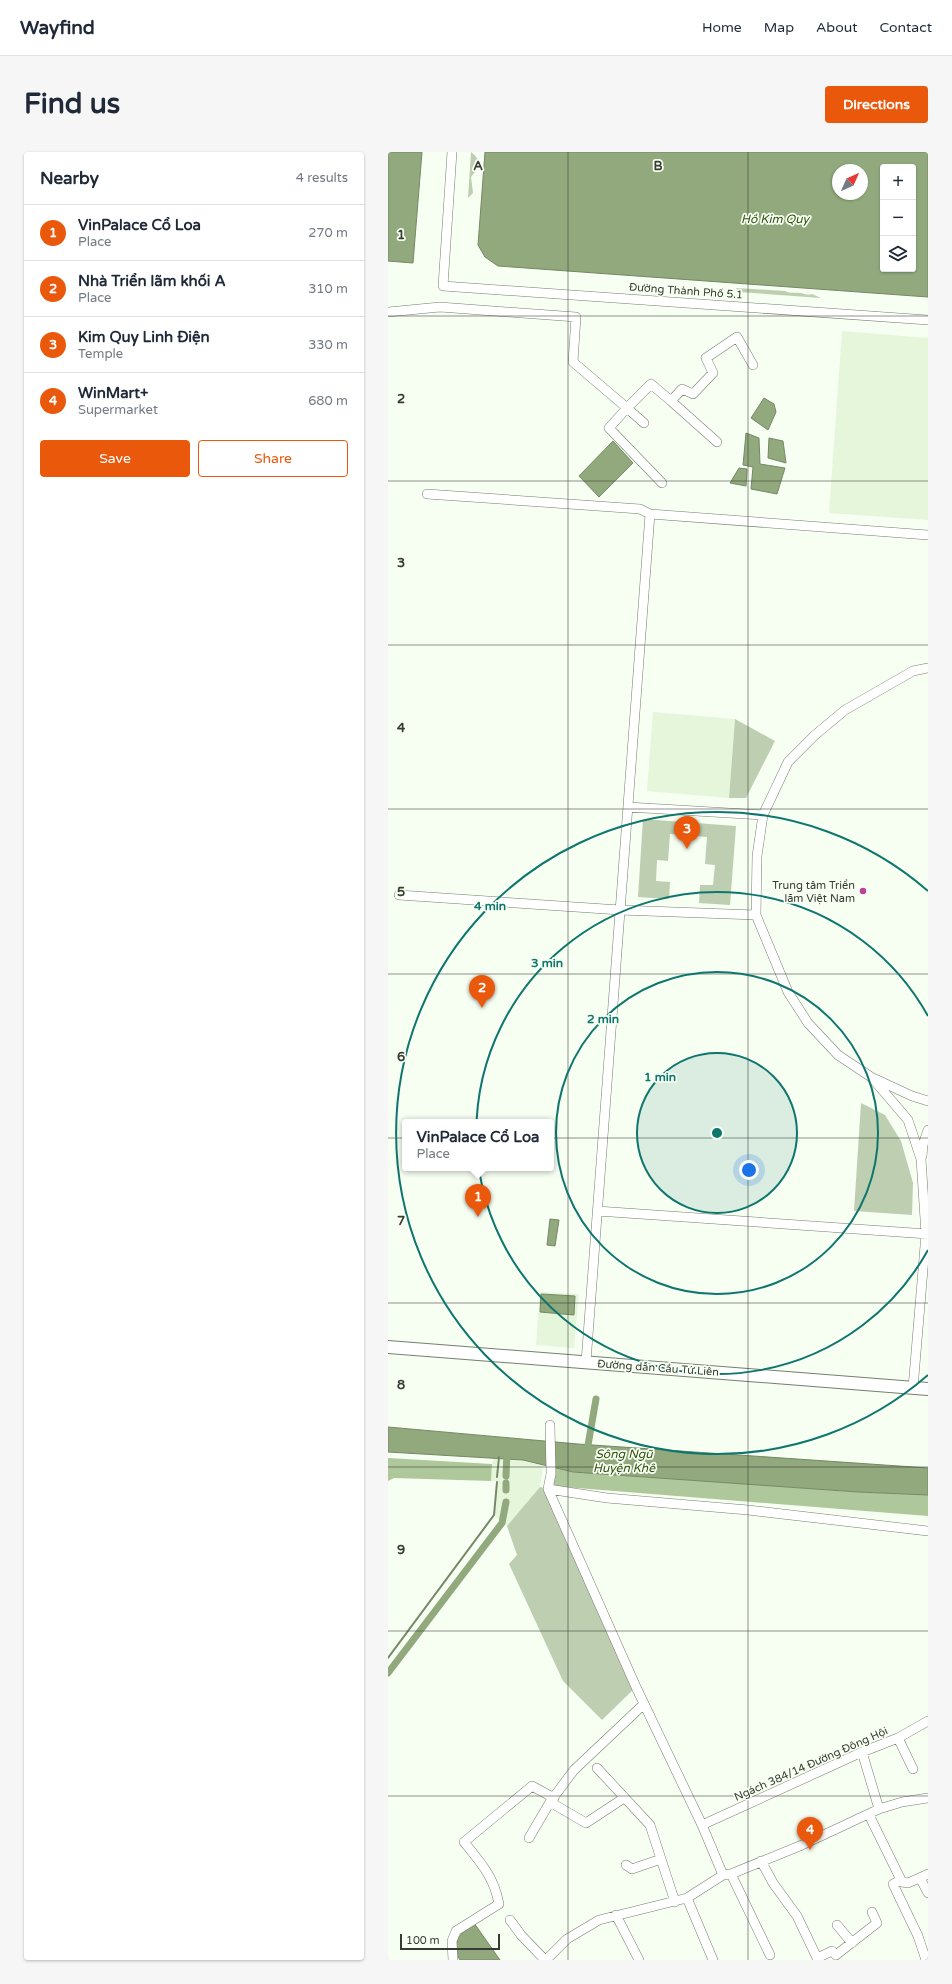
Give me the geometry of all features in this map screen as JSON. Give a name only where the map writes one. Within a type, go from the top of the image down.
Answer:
[{"type":"main road","name":"Đường dẫn Cầu Tứ Liên","points":[[388,1347],[928,1389]]},
{"type":"street","name":"Đường Thành Phố 5.1","points":[[452,152],[442,286],[928,320]]},
{"type":"street","points":[[388,312],[440,307],[576,317],[573,362],[644,423]]},
{"type":"street","points":[[671,401],[682,389],[693,394],[713,373],[706,358],[737,337],[753,365]]},
{"type":"street","points":[[662,483],[609,428],[651,384],[717,442]]},
{"type":"street","points":[[427,494],[640,510],[650,514],[928,535]]},
{"type":"street","points":[[586,1362],[650,514]]},
{"type":"street","points":[[928,668],[913,671],[845,710],[815,735],[788,762],[763,815],[757,856],[756,915],[788,992],[808,1023],[838,1055],[871,1077],[912,1096],[928,1101]]},
{"type":"street","points":[[628,807],[763,815]]},
{"type":"street","points":[[399,895],[620,910],[756,915]]},
{"type":"street","points":[[871,1077],[908,1120],[921,1159],[928,1167]]},
{"type":"street","points":[[913,1388],[927,1234],[921,1159],[923,1145],[928,1130]]},
{"type":"street","points":[[597,1211],[927,1234]]},
{"type":"street","points":[[550,1425],[551,1474],[548,1488],[644,1704],[727,1875],[770,1955]]},
{"type":"street","points":[[548,1488],[607,1498],[748,1510],[928,1531]]},
{"type":"street","points":[[529,1838],[552,1800],[574,1770],[644,1704]]},
{"type":"street","name":"Ngách 384/14 Đường Đông Hội","points":[[702,1825],[862,1752],[898,1738],[928,1721]]},
{"type":"street","points":[[898,1738],[913,1769]]},
{"type":"street","points":[[862,1752],[879,1810]]},
{"type":"street","points":[[597,1768],[650,1825],[675,1902]]},
{"type":"street","points":[[453,1960],[452,1941],[456,1931],[499,1904],[492,1880],[487,1870],[464,1842],[532,1786],[586,1823],[624,1798]]},
{"type":"street","points":[[510,1920],[521,1935],[545,1960],[567,1939],[599,1920],[687,1898],[727,1875],[879,1810],[902,1802],[928,1798]]},
{"type":"street","points":[[869,1815],[901,1880],[905,1884],[924,1876],[928,1893]]},
{"type":"street","points":[[626,1865],[632,1870],[661,1859]]},
{"type":"street","points":[[761,1861],[773,1883],[797,1916],[817,1959],[832,1951],[836,1955],[877,1923],[872,1912]]},
{"type":"street","points":[[901,1880],[893,1884],[918,1936],[927,1960]]},
{"type":"street","points":[[687,1898],[713,1960]]},
{"type":"street","points":[[616,1915],[639,1960]]},
{"type":"street","points":[[837,1925],[852,1943]]},
{"type":"shaded area","points":[[471,152],[477,158],[478,164],[471,177],[473,193],[468,198]]},
{"type":"shaded area","points":[[736,288],[785,291],[808,295],[812,294],[821,298],[740,292]]},
{"type":"shaded area","points":[[842,331],[928,338],[928,520],[829,513]]},
{"type":"shaded area","points":[[653,712],[735,719],[729,798],[647,791]]},
{"type":"shaded area","points":[[735,719],[775,741],[746,798],[729,798]]},
{"type":"shaded area","points":[[643,819],[736,826],[730,905],[699,903],[700,885],[713,885],[715,865],[705,864],[707,837],[670,834],[668,861],[657,860],[656,881],[670,882],[669,899],[638,897]]},
{"type":"shaded area","points":[[861,1103],[885,1115],[901,1141],[913,1183],[912,1215],[854,1211]]},
{"type":"shaded area","points":[[540,1292],[579,1294],[574,1348],[536,1345]]},
{"type":"shaded area","points":[[388,1458],[492,1464],[491,1481],[394,1478],[388,1481]]},
{"type":"shaded area","points":[[494,1458],[523,1460],[543,1465],[540,1487],[507,1526],[494,1515],[497,1481],[491,1481],[492,1464]]},
{"type":"shaded area","points":[[556,1468],[573,1472],[858,1492],[928,1495],[928,1516],[552,1486]]},
{"type":"shaded area","points":[[540,1487],[548,1489],[636,1687],[602,1720],[563,1681],[509,1564],[517,1555],[507,1526]]},
{"type":"water","points":[[388,152],[422,152],[413,263],[388,261]]},
{"type":"water","name":"Hồ Kim Quy","points":[[485,152],[928,152],[928,297],[498,266],[485,257],[478,245]]},
{"type":"water","points":[[764,398],[774,404],[776,412],[768,430],[751,418]]},
{"type":"water","points":[[746,433],[759,438],[760,464],[785,468],[777,494],[751,489],[753,467],[743,465]]},
{"type":"water","points":[[769,438],[783,441],[786,463],[768,458]]},
{"type":"water","points":[[613,441],[633,463],[599,497],[579,476]]},
{"type":"water","points":[[739,468],[747,469],[746,486],[730,483]]},
{"type":"water","points":[[550,1219],[559,1220],[555,1246],[547,1245]]},
{"type":"water","points":[[541,1294],[575,1296],[574,1315],[540,1312]]},
{"type":"water","name":"Sông Ngũ Huyện Khê","points":[[388,1427],[578,1444],[928,1468],[928,1495],[858,1492],[573,1472],[523,1460],[388,1452]]},
{"type":"water","points":[[474,1923],[500,1960],[460,1960],[456,1948],[458,1938]]},
{"type":"waterway","points":[[587,1451],[596,1399]]},
{"type":"waterway","points":[[506,1476],[507,1451]]},
{"type":"waterway","points":[[497,1477],[499,1457]]},
{"type":"waterway","points":[[388,1658],[494,1515],[497,1482]]},
{"type":"waterway","points":[[506,1483],[506,1490]]},
{"type":"waterway","points":[[388,1673],[502,1523],[506,1502]]},
{"type":"place","name":"Kim Quy Linh Điện","points":[[687,849]]},
{"type":"place","name":"Trung tâm Triển lãm Việt Nam","points":[[863,891]]},
{"type":"place","name":"Nhà Triển lãm khối A","points":[[482,1008]]},
{"type":"place","name":"VinPalace Cổ Loa","points":[[478,1217]]},
{"type":"place","name":"WinMart+","points":[[810,1850]]}]
